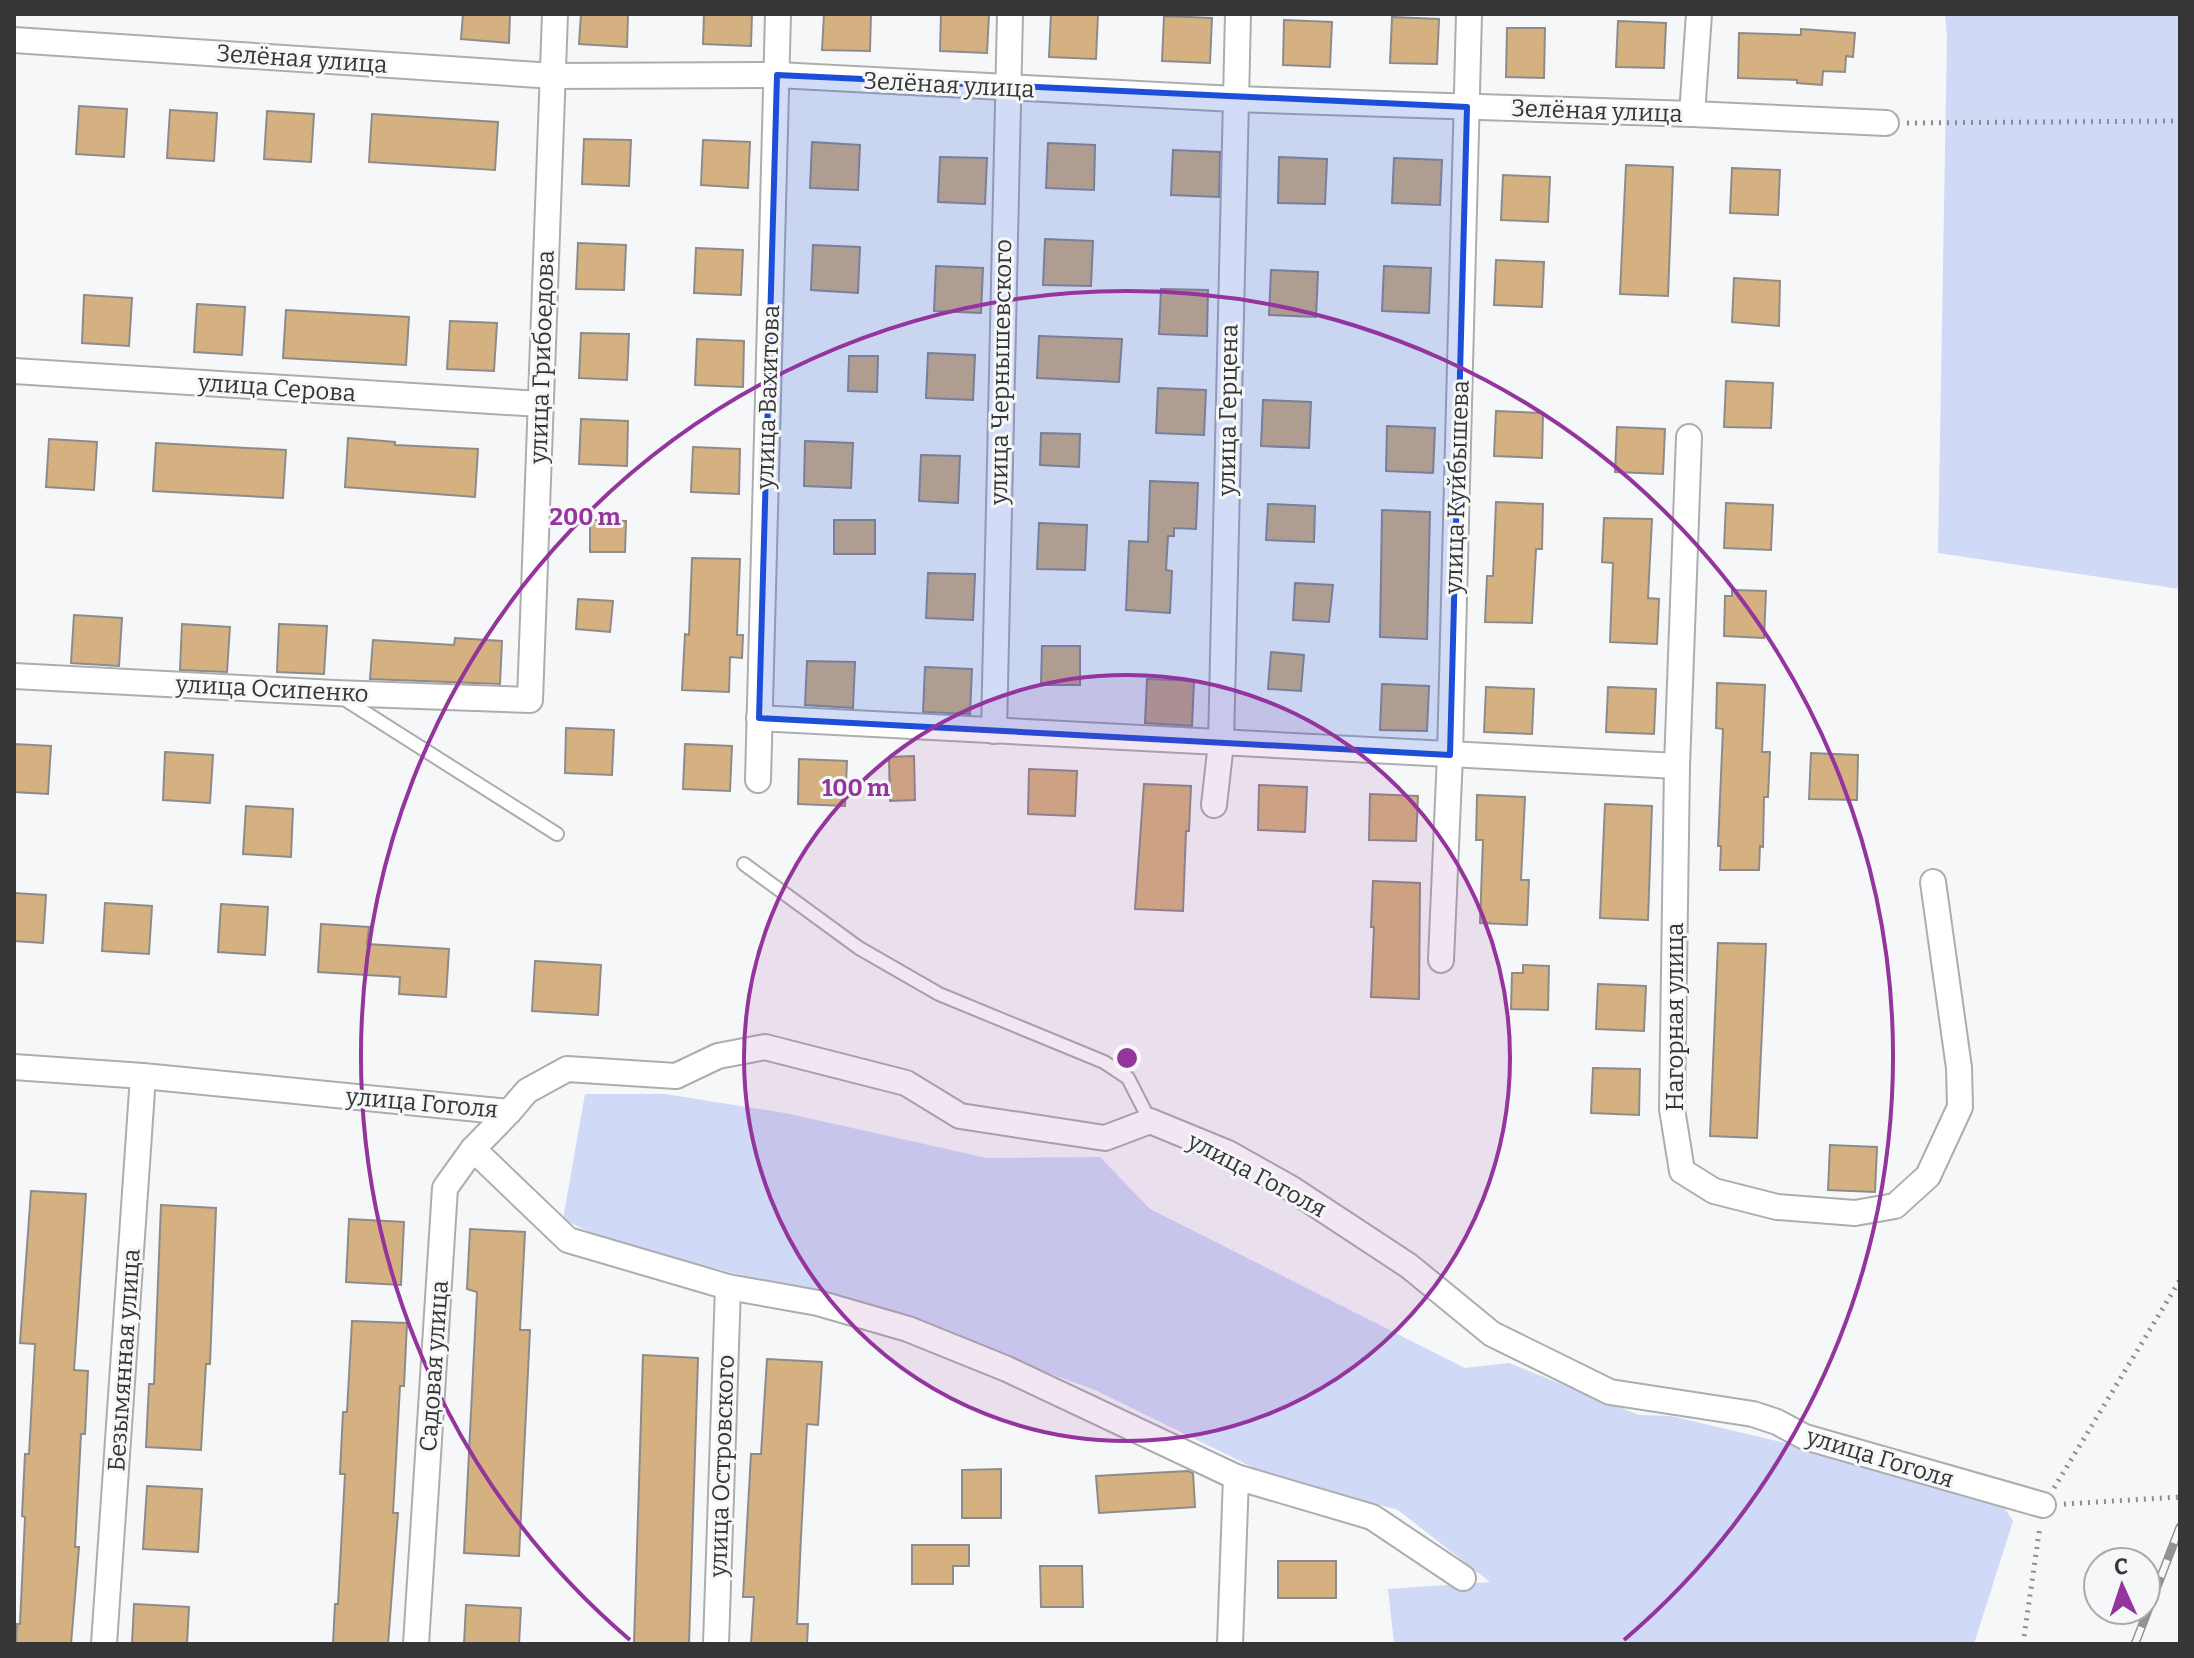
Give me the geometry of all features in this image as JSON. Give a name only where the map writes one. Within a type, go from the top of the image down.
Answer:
[{"type":"street","name":"улица Грибоедова","points":[[530,700],[555,14]]},
{"type":"street","name":"улица Вахитова","points":[[758,780],[778,14]]},
{"type":"street","name":"улица Чернышевского","points":[[994,731],[1010,14]]},
{"type":"street","name":"улица Герцена","points":[[1214,805],[1221,743],[1238,14]]},
{"type":"street","name":"улица Куйбышева","points":[[1441,960],[1450,755],[1469,14]]},
{"type":"street","points":[[1692,114],[1699,14]]},
{"type":"street","name":"Зелёная улица","points":[[14,40],[554,76],[777,75],[1235,99],[1886,123]]},
{"type":"street","name":"улица Серова","points":[[14,371],[540,404]]},
{"type":"street","name":"Нагорная улица","points":[[1689,437],[1677,766],[1672,1109],[1682,1171],[1714,1191],[1777,1207],[1855,1213],[1895,1206],[1928,1176],[1960,1107],[1959,1068],[1933,882]]},
{"type":"street","name":"улица Осипенко","points":[[14,676],[530,700]]},
{"type":"street","points":[[759,718],[1677,766]]},
{"type":"street","name":"улица Гоголя","points":[[14,1067],[143,1076],[509,1112],[527,1091],[567,1069],[676,1076],[718,1056],[765,1047],[906,1083],[960,1116],[1105,1138],[1150,1121],[1228,1153],[1292,1189],[1409,1266],[1492,1334],[1610,1392],[1753,1414],[1805,1437],[2043,1505]]},
{"type":"street","name":"Безымянная улица","points":[[104,1644],[143,1076]]},
{"type":"street","name":"Садовая улица","points":[[416,1644],[445,1188],[473,1149],[509,1112]]},
{"type":"street","points":[[473,1149],[568,1240],[728,1287],[818,1303],[908,1329],[1007,1369],[1236,1477],[1372,1517],[1463,1578]]},
{"type":"street","name":"улица Островского","points":[[716,1644],[728,1287]]},
{"type":"street","points":[[1230,1644],[1236,1477]]},
{"type":"lane","points":[[335,693],[557,834]]},
{"type":"lane","points":[[744,864],[859,948],[939,994],[1104,1062],[1128,1078],[1150,1121]]},
{"type":"path","points":[[1886,123],[2180,121]]},
{"type":"path","points":[[2023,1644],[2043,1505],[2180,1280]]},
{"type":"path","points":[[2043,1505],[2180,1497]]},
{"type":"highlighted area","points":[[777,75],[1467,107],[1450,755],[759,718]]},
{"type":"shaded area","points":[[1945,14],[2180,14],[2180,589],[1938,553]]},
{"type":"shaded area","points":[[585,1094],[665,1094],[785,1113],[987,1158],[1100,1157],[1150,1209],[1465,1368],[1509,1363],[1639,1415],[1671,1416],[1994,1492],[2013,1521],[1974,1644],[1394,1644],[1388,1589],[1490,1582],[1398,1510],[1254,1468],[1095,1390],[856,1304],[610,1242],[563,1219]]},
{"type":"building","points":[[463,14],[510,14],[509,43],[461,39]]},
{"type":"building","points":[[581,14],[628,14],[627,47],[579,44]]},
{"type":"building","points":[[704,14],[752,14],[751,46],[703,44]]},
{"type":"building","points":[[824,14],[871,14],[870,51],[822,50]]},
{"type":"building","points":[[941,14],[989,14],[987,53],[940,51]]},
{"type":"building","points":[[1051,14],[1098,14],[1096,59],[1049,57]]},
{"type":"building","points":[[1164,16],[1212,18],[1210,63],[1162,61]]},
{"type":"building","points":[[1392,17],[1439,19],[1437,64],[1390,63]]},
{"type":"building","points":[[1284,20],[1332,22],[1330,67],[1283,65]]},
{"type":"building","points":[[1618,21],[1666,23],[1664,68],[1616,67]]},
{"type":"building","points":[[1507,28],[1545,28],[1544,78],[1506,77]]},
{"type":"building","points":[[1801,29],[1855,33],[1853,57],[1846,56],[1845,72],[1823,71],[1822,85],[1797,83],[1797,80],[1738,78],[1739,33],[1801,35]]},
{"type":"building","points":[[79,106],[127,109],[124,157],[76,154]]},
{"type":"building","points":[[170,110],[217,113],[214,161],[167,158]]},
{"type":"building","points":[[267,111],[314,114],[311,162],[264,159]]},
{"type":"building","points":[[372,114],[498,122],[495,170],[369,162]]},
{"type":"building","points":[[584,139],[631,140],[629,186],[582,184]]},
{"type":"building","points":[[703,140],[750,142],[748,188],[701,185]]},
{"type":"building","points":[[812,142],[860,145],[858,190],[810,188]]},
{"type":"building","points":[[1048,143],[1095,145],[1094,190],[1046,188]]},
{"type":"building","points":[[1173,150],[1220,152],[1219,197],[1171,195]]},
{"type":"building","points":[[940,157],[987,158],[985,204],[938,202]]},
{"type":"building","points":[[1279,157],[1327,159],[1325,204],[1278,203]]},
{"type":"building","points":[[1394,158],[1442,160],[1440,205],[1392,203]]},
{"type":"building","points":[[1626,165],[1673,167],[1668,296],[1620,294]]},
{"type":"building","points":[[1732,168],[1780,170],[1778,215],[1730,213]]},
{"type":"building","points":[[1503,175],[1550,177],[1548,222],[1501,220]]},
{"type":"building","points":[[1045,239],[1093,241],[1091,286],[1043,285]]},
{"type":"building","points":[[578,243],[626,245],[624,290],[576,289]]},
{"type":"building","points":[[813,245],[860,247],[858,293],[811,290]]},
{"type":"building","points":[[696,248],[743,250],[741,295],[694,293]]},
{"type":"building","points":[[1496,260],[1544,262],[1542,307],[1494,305]]},
{"type":"building","points":[[936,266],[983,268],[981,313],[934,311]]},
{"type":"building","points":[[1384,266],[1431,268],[1429,313],[1382,311]]},
{"type":"building","points":[[1271,270],[1318,272],[1316,317],[1269,315]]},
{"type":"building","points":[[1734,278],[1780,281],[1779,326],[1732,322]]},
{"type":"building","points":[[1161,289],[1208,290],[1207,336],[1159,334]]},
{"type":"building","points":[[84,295],[132,298],[129,346],[82,343]]},
{"type":"building","points":[[197,304],[245,307],[242,355],[194,352]]},
{"type":"building","points":[[286,310],[409,317],[406,365],[283,358]]},
{"type":"building","points":[[450,321],[497,323],[494,371],[447,369]]},
{"type":"building","points":[[581,333],[629,334],[627,380],[579,378]]},
{"type":"building","points":[[1039,336],[1122,339],[1119,382],[1037,378]]},
{"type":"building","points":[[697,339],[744,341],[743,387],[695,385]]},
{"type":"building","points":[[928,353],[975,355],[973,400],[926,398]]},
{"type":"building","points":[[849,356],[878,356],[877,392],[848,391]]},
{"type":"building","points":[[1726,381],[1773,383],[1771,428],[1724,427]]},
{"type":"building","points":[[1158,388],[1206,390],[1204,435],[1156,433]]},
{"type":"building","points":[[1263,400],[1311,402],[1309,448],[1261,446]]},
{"type":"building","points":[[1496,411],[1543,413],[1542,458],[1494,456]]},
{"type":"building","points":[[581,419],[628,421],[627,466],[579,464]]},
{"type":"building","points":[[1387,426],[1435,428],[1433,473],[1386,471]]},
{"type":"building","points":[[1617,427],[1665,429],[1663,474],[1615,472]]},
{"type":"building","points":[[1041,433],[1080,434],[1079,467],[1040,465]]},
{"type":"building","points":[[348,438],[395,442],[395,445],[478,449],[475,497],[345,487]]},
{"type":"building","points":[[49,439],[97,442],[94,490],[46,487]]},
{"type":"building","points":[[805,441],[853,443],[851,488],[804,486]]},
{"type":"building","points":[[156,443],[286,450],[283,498],[153,491]]},
{"type":"building","points":[[693,447],[740,449],[739,494],[691,492]]},
{"type":"building","points":[[921,455],[960,456],[958,503],[919,501]]},
{"type":"building","points":[[1150,481],[1198,483],[1196,529],[1174,528],[1174,536],[1168,536],[1166,570],[1172,571],[1170,613],[1126,610],[1129,541],[1148,542]]},
{"type":"building","points":[[1496,502],[1543,504],[1542,549],[1536,549],[1532,623],[1485,622],[1487,576],[1493,576]]},
{"type":"building","points":[[1726,503],[1773,505],[1771,550],[1724,548]]},
{"type":"building","points":[[1268,504],[1315,506],[1314,542],[1266,540]]},
{"type":"building","points":[[1382,510],[1430,512],[1427,639],[1380,637]]},
{"type":"building","points":[[1604,518],[1652,519],[1648,598],[1659,599],[1657,644],[1610,642],[1613,563],[1602,562]]},
{"type":"building","points":[[590,520],[626,521],[625,552],[590,552]]},
{"type":"building","points":[[834,520],[875,520],[875,554],[834,554]]},
{"type":"building","points":[[1039,523],[1087,525],[1085,570],[1037,569]]},
{"type":"building","points":[[692,558],[740,559],[737,635],[743,635],[742,658],[730,657],[729,692],[682,690],[685,634],[689,635]]},
{"type":"building","points":[[928,573],[975,574],[973,620],[926,618]]},
{"type":"building","points":[[1295,583],[1333,585],[1329,622],[1293,620]]},
{"type":"building","points":[[1732,590],[1766,591],[1764,638],[1724,636],[1725,596],[1732,596]]},
{"type":"building","points":[[578,599],[613,601],[610,632],[576,629]]},
{"type":"building","points":[[74,615],[122,618],[119,666],[71,663]]},
{"type":"building","points":[[182,624],[230,627],[227,672],[180,670]]},
{"type":"building","points":[[279,624],[327,626],[324,674],[277,672]]},
{"type":"building","points":[[455,638],[502,641],[500,684],[370,679],[373,640],[454,645]]},
{"type":"building","points":[[1042,646],[1080,646],[1080,685],[1041,685]]},
{"type":"building","points":[[1271,652],[1304,655],[1301,691],[1268,689]]},
{"type":"building","points":[[807,661],[855,662],[853,708],[805,705]]},
{"type":"building","points":[[925,667],[972,669],[970,714],[923,712]]},
{"type":"building","points":[[1147,679],[1194,681],[1192,726],[1145,723]]},
{"type":"building","points":[[1717,683],[1765,685],[1762,752],[1770,752],[1759,870],[1720,870],[1721,846],[1718,846],[1723,729],[1716,728]]},
{"type":"building","points":[[1382,684],[1429,686],[1427,731],[1380,730]]},
{"type":"building","points":[[1486,687],[1534,689],[1532,734],[1484,732]]},
{"type":"building","points":[[1608,687],[1656,689],[1654,734],[1606,732]]},
{"type":"building","points":[[566,728],[614,730],[612,775],[565,773]]},
{"type":"building","points":[[14,744],[51,746],[48,794],[14,792]]},
{"type":"building","points":[[685,744],[732,746],[730,791],[683,789]]},
{"type":"building","points":[[165,752],[213,755],[210,803],[163,800]]},
{"type":"building","points":[[1811,753],[1858,755],[1857,800],[1809,799]]},
{"type":"building","points":[[914,756],[915,800],[890,801],[889,757]]},
{"type":"building","points":[[799,759],[847,761],[845,806],[798,804]]},
{"type":"building","points":[[1029,769],[1077,771],[1075,816],[1028,814]]},
{"type":"building","points":[[1144,784],[1191,786],[1183,911],[1135,909]]},
{"type":"building","points":[[1259,785],[1307,787],[1305,832],[1258,830]]},
{"type":"building","points":[[1370,794],[1418,796],[1416,841],[1369,840]]},
{"type":"building","points":[[1477,795],[1525,797],[1521,880],[1529,880],[1527,925],[1480,923],[1483,840],[1476,840]]},
{"type":"building","points":[[1605,804],[1652,806],[1648,920],[1600,918]]},
{"type":"building","points":[[246,806],[293,809],[291,857],[243,854]]},
{"type":"building","points":[[1373,881],[1420,883],[1419,999],[1371,997]]},
{"type":"building","points":[[14,893],[46,895],[43,943],[14,941]]},
{"type":"building","points":[[105,903],[152,906],[149,954],[102,951]]},
{"type":"building","points":[[221,904],[268,907],[265,955],[218,952]]},
{"type":"building","points":[[321,924],[369,927],[367,944],[449,949],[446,997],[399,994],[400,977],[318,972]]},
{"type":"building","points":[[1718,943],[1766,944],[1757,1138],[1710,1136]]},
{"type":"building","points":[[535,961],[601,965],[598,1015],[532,1011]]},
{"type":"building","points":[[1523,965],[1549,966],[1548,1010],[1511,1009],[1512,973],[1523,973]]},
{"type":"building","points":[[1598,984],[1646,986],[1644,1031],[1596,1029]]},
{"type":"building","points":[[1593,1068],[1640,1069],[1639,1115],[1591,1113]]},
{"type":"building","points":[[1830,1145],[1877,1147],[1875,1192],[1828,1190]]},
{"type":"building","points":[[31,1191],[86,1194],[74,1370],[88,1371],[85,1434],[81,1434],[75,1547],[79,1547],[71,1644],[16,1644],[17,1624],[20,1624],[25,1454],[29,1454],[35,1344],[20,1343]]},
{"type":"building","points":[[161,1205],[216,1208],[210,1364],[206,1364],[201,1450],[146,1447],[149,1384],[154,1384]]},
{"type":"building","points":[[349,1219],[404,1222],[401,1285],[346,1282]]},
{"type":"building","points":[[470,1229],[525,1232],[520,1330],[530,1330],[519,1556],[464,1553],[477,1292],[467,1289]]},
{"type":"building","points":[[352,1321],[407,1323],[404,1386],[400,1386],[393,1513],[398,1513],[388,1644],[333,1644],[345,1474],[340,1474],[343,1412],[347,1412]]},
{"type":"building","points":[[643,1355],[698,1358],[689,1644],[634,1644]]},
{"type":"building","points":[[767,1359],[822,1362],[818,1425],[807,1424],[797,1624],[808,1624],[807,1644],[751,1644],[754,1597],[743,1597],[751,1454],[761,1454]]},
{"type":"building","points":[[1001,1469],[1001,1518],[962,1518],[962,1470]]},
{"type":"building","points":[[1193,1473],[1195,1507],[1099,1513],[1096,1476]]},
{"type":"building","points":[[147,1486],[202,1489],[198,1552],[143,1549]]},
{"type":"building","points":[[912,1545],[969,1545],[969,1566],[953,1566],[953,1584],[912,1584]]},
{"type":"building","points":[[1278,1561],[1336,1561],[1336,1598],[1278,1598]]},
{"type":"building","points":[[1040,1566],[1082,1566],[1083,1607],[1041,1607]]},
{"type":"building","points":[[134,1604],[189,1607],[187,1644],[132,1644]]},
{"type":"building","points":[[466,1605],[521,1608],[519,1644],[464,1644]]},
{"type":"railway","points":[[2135,1644],[2180,1527]]}]
